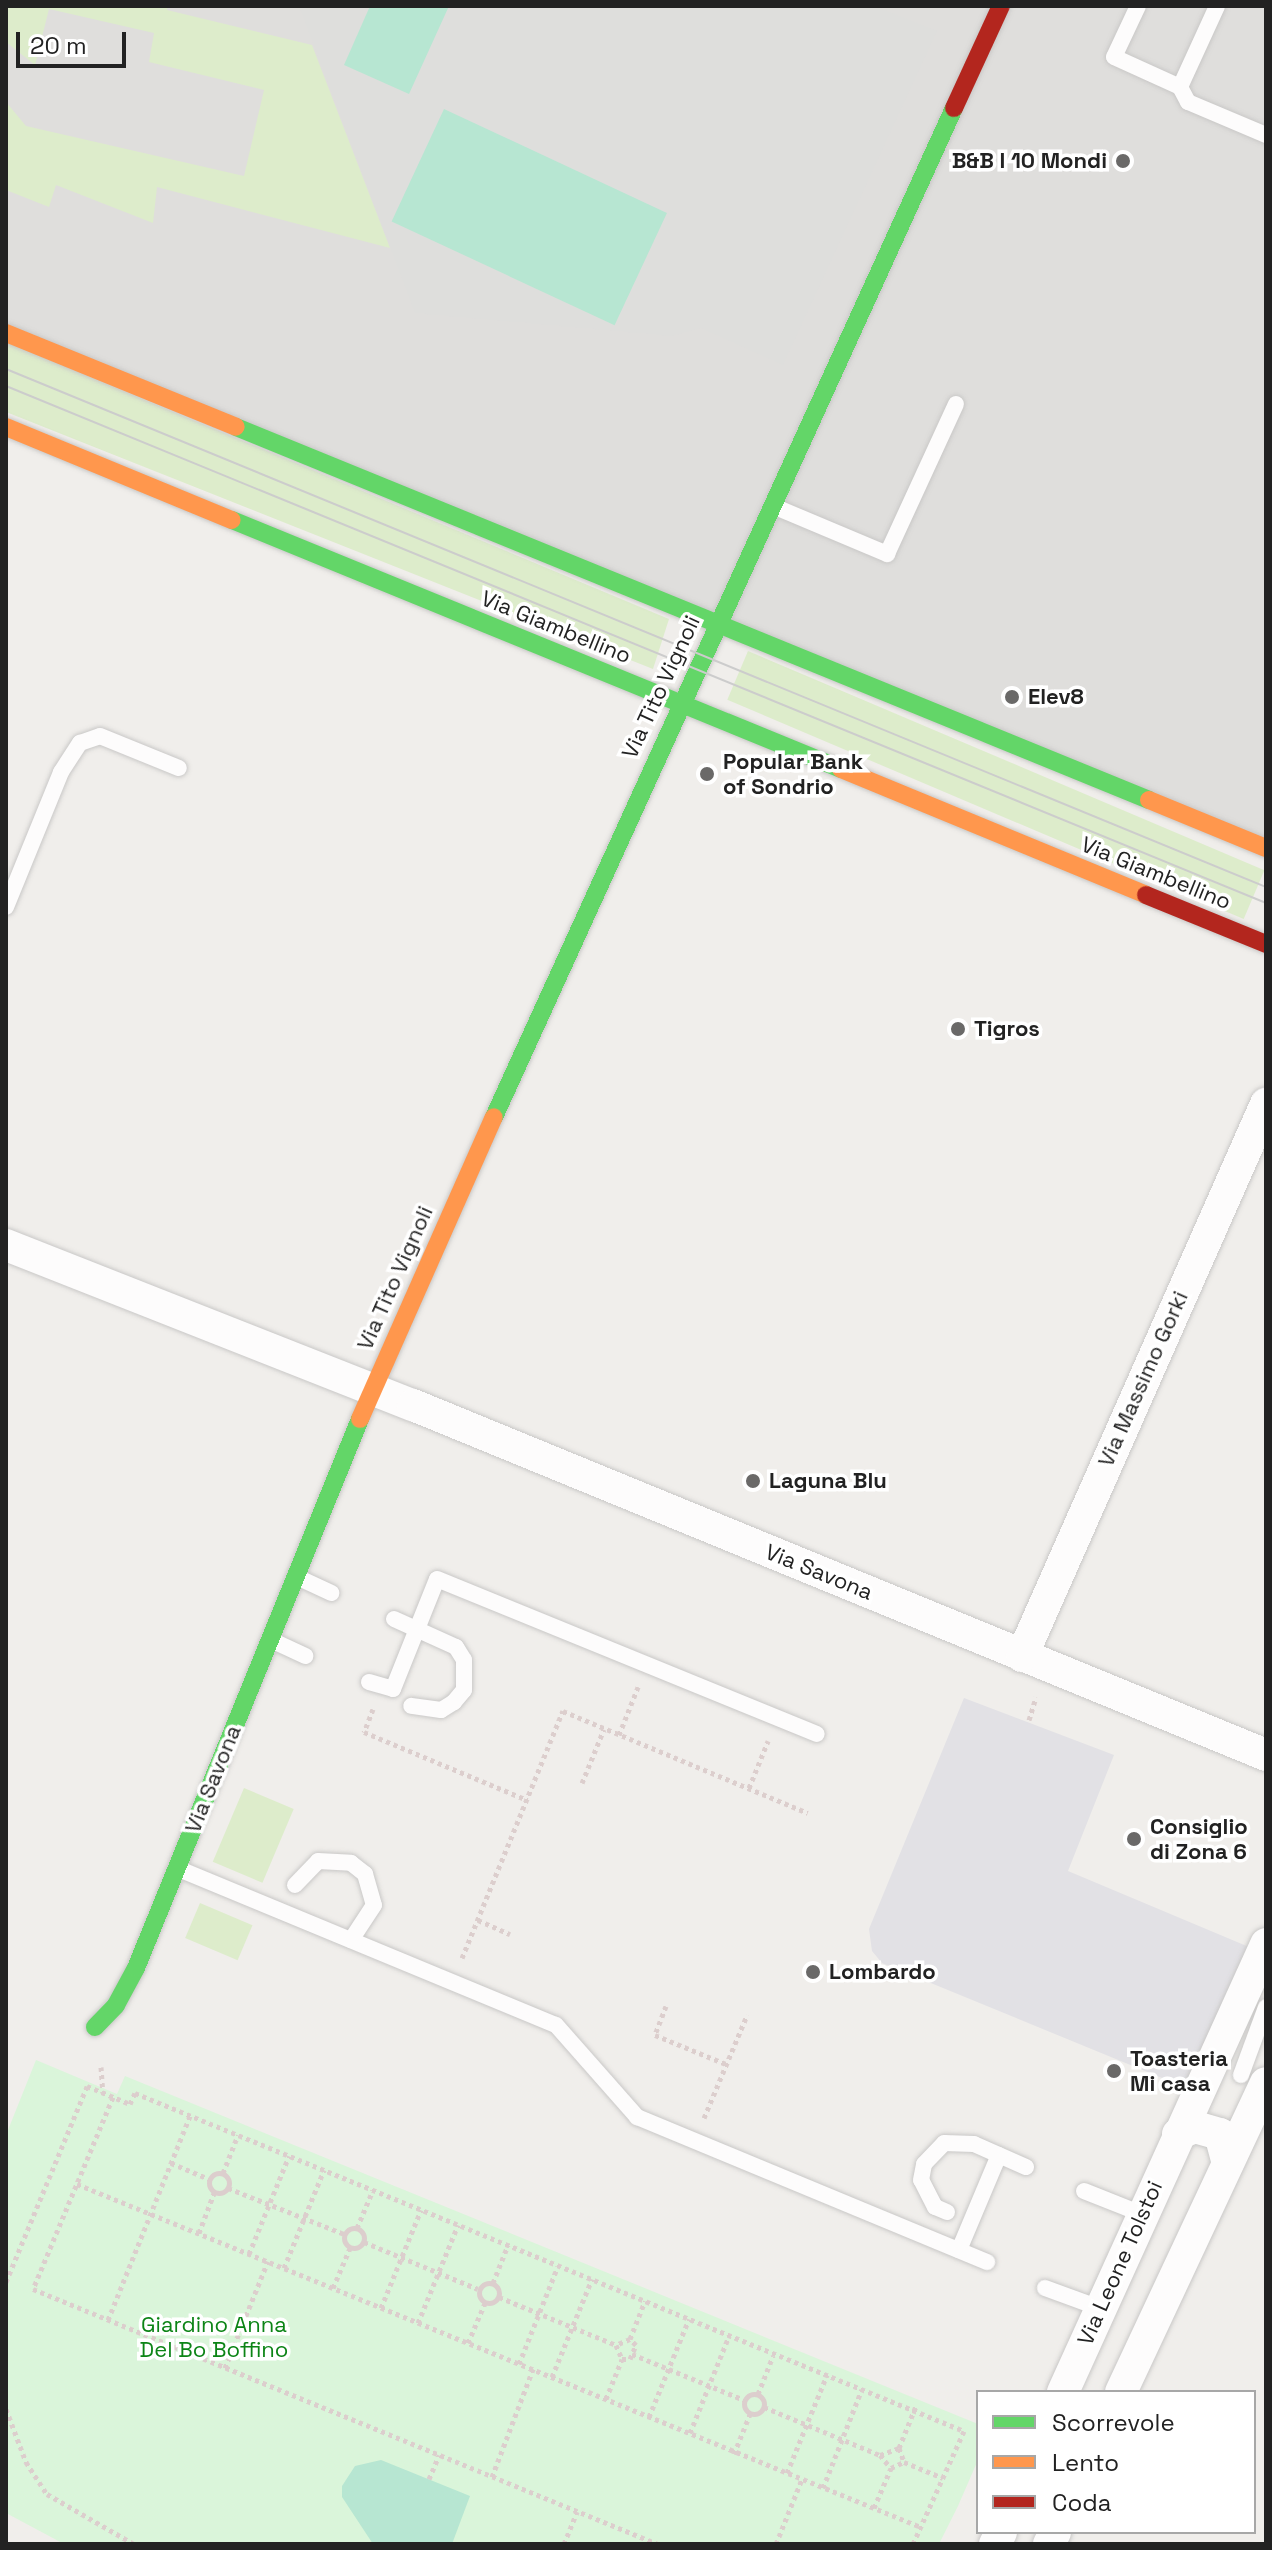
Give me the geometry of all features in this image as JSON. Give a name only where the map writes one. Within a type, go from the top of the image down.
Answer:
[{"type":"street","name":"Via Tito Vignoli","points":[[372,1391],[679,704],[1001,6]]},
{"type":"street","points":[[6,333],[1266,848]]},
{"type":"street","name":"Via Giambellino","points":[[6,427],[1266,944]]},
{"type":"street","name":"Via Massimo Gorki","points":[[1022,1656],[1266,1104]]},
{"type":"street","name":"Via Savona","points":[[6,1245],[1266,1755]]},
{"type":"street","name":"Via Savona","points":[[95,2027],[116,2005],[136,1968],[372,1391]]},
{"type":"street","name":"Via Leone Tolstoi","points":[[1064,2390],[1266,1944]]},
{"type":"street","points":[[1122,2390],[1266,2083]]},
{"type":"street","points":[[1178,2134],[1195,2127],[1220,2134],[1228,2163]]},
{"type":"lane","points":[[1138,6],[1114,57],[1266,135]]},
{"type":"lane","points":[[1184,95],[1217,6]]},
{"type":"lane","points":[[771,506],[887,554],[956,404]]},
{"type":"lane","points":[[6,907],[61,772],[80,743],[100,736],[179,768]]},
{"type":"lane","points":[[296,1577],[331,1593]]},
{"type":"lane","points":[[376,1684],[393,1689],[437,1579],[817,1734]]},
{"type":"lane","points":[[394,1619],[418,1627],[456,1647],[467,1676],[464,1690],[441,1710],[411,1706]]},
{"type":"lane","points":[[270,1640],[306,1656]]},
{"type":"lane","points":[[295,1885],[318,1861],[343,1861],[365,1874],[374,1905],[351,1940]]},
{"type":"lane","points":[[177,1868],[556,2025],[637,2117],[987,2262]]},
{"type":"lane","points":[[1266,2007],[1241,2075],[1266,2024]]},
{"type":"lane","points":[[947,2212],[935,2207],[921,2180],[932,2152],[960,2140],[1026,2167]]},
{"type":"lane","points":[[959,2250],[999,2155]]},
{"type":"lane","points":[[1084,2191],[1142,2214]]},
{"type":"lane","points":[[1045,2288],[1100,2308]]},
{"type":"path","points":[[619,1735],[648,1665]]},
{"type":"path","points":[[376,1684],[364,1732],[527,1800]]},
{"type":"path","points":[[1029,1720],[1037,1697]]},
{"type":"path","points":[[453,1982],[563,1711],[808,1813]]},
{"type":"path","points":[[749,1788],[777,1718]]},
{"type":"path","points":[[582,1783],[604,1729]]},
{"type":"path","points":[[478,1920],[510,1934]]},
{"type":"path","points":[[666,2006],[655,2035],[726,2064]]},
{"type":"path","points":[[695,2141],[747,2015]]},
{"type":"path","points":[[101,2067],[103,2093]]},
{"type":"path","points":[[6,2282],[87,2086],[130,2104],[135,2093],[773,2356],[915,2408],[964,2431],[913,2544]]},
{"type":"path","points":[[113,2097],[33,2289],[658,2544]]},
{"type":"path","points":[[108,2320],[190,2116]]},
{"type":"path","points":[[228,2188],[223,2173],[238,2135]]},
{"type":"path","points":[[249,2254],[289,2156]]},
{"type":"path","points":[[171,2163],[209,2179],[223,2173]]},
{"type":"path","points":[[284,2268],[324,2170]]},
{"type":"path","points":[[198,2233],[214,2193],[209,2179]]},
{"type":"path","points":[[77,2184],[690,2433],[734,2454],[921,2527]]},
{"type":"path","points":[[214,2193],[228,2188],[270,2204],[344,2234],[350,2248]]},
{"type":"path","points":[[344,2234],[357,2228],[373,2190]]},
{"type":"path","points":[[381,2308],[421,2210]]},
{"type":"path","points":[[418,2323],[458,2225]]},
{"type":"path","points":[[357,2228],[364,2242],[478,2289],[485,2303]]},
{"type":"path","points":[[333,2288],[350,2248],[364,2242]]},
{"type":"path","points":[[499,2297],[493,2283],[508,2245]]},
{"type":"path","points":[[225,2368],[268,2261]]},
{"type":"path","points":[[519,2364],[558,2266]]},
{"type":"path","points":[[552,2377],[592,2279]]},
{"type":"path","points":[[478,2289],[493,2283]]},
{"type":"path","points":[[468,2343],[485,2303],[499,2297],[616,2345],[622,2359]]},
{"type":"path","points":[[616,2345],[630,2339],[645,2301]]},
{"type":"path","points":[[649,2417],[665,2367],[689,2319]]},
{"type":"path","points":[[690,2433],[706,2384],[729,2336]]},
{"type":"path","points":[[606,2399],[622,2359],[632,2354],[636,2345],[630,2339]]},
{"type":"path","points":[[632,2354],[744,2400],[750,2414]]},
{"type":"path","points":[[744,2400],[758,2394],[773,2356]]},
{"type":"path","points":[[492,2477],[533,2369]]},
{"type":"path","points":[[787,2473],[804,2424],[827,2375]]},
{"type":"path","points":[[823,2488],[839,2438],[862,2389]]},
{"type":"path","points":[[758,2394],[764,2407],[880,2455],[891,2468]]},
{"type":"path","points":[[734,2454],[750,2414],[764,2407]]},
{"type":"path","points":[[904,2462],[899,2448],[915,2408]]},
{"type":"path","points":[[6,2409],[26,2462],[47,2494],[134,2544]]},
{"type":"path","points":[[880,2455],[899,2448]]},
{"type":"path","points":[[429,2479],[439,2455]]},
{"type":"path","points":[[874,2508],[891,2468],[904,2462],[943,2478]]},
{"type":"path","points":[[776,2544],[802,2479]]},
{"type":"path","points":[[564,2544],[577,2511]]},
{"type":"shaded area","points":[[6,6],[1266,6],[1266,844],[6,327]]},
{"type":"shaded area","points":[[299,6],[875,6],[937,31],[783,365],[701,328],[672,336],[415,313]]},
{"type":"shaded area","points":[[964,1698],[1114,1755],[1068,1871],[1249,1947],[1184,2087],[882,1963],[872,1951],[869,1929]]},
{"type":"green space","points":[[6,6],[168,6],[167,10],[312,45],[390,248],[157,187],[153,223],[56,185],[49,207],[6,190],[6,102],[26,126],[244,176],[264,90],[149,62],[154,33],[49,9],[35,65],[6,42]]},
{"type":"green space","points":[[370,6],[449,6],[409,94],[344,65]]},
{"type":"green space","points":[[444,109],[667,213],[615,325],[392,221]]},
{"type":"green space","points":[[6,342],[669,619],[653,669],[6,412]]},
{"type":"green space","points":[[748,651],[1264,870],[1244,919],[727,700]]},
{"type":"green space","points":[[244,1788],[294,1809],[262,1883],[213,1862]]},
{"type":"green space","points":[[200,1903],[252,1925],[238,1960],[185,1938]]},
{"type":"green space","name":"Giardino Anna Del Bo Boffino","points":[[36,2060],[117,2094],[125,2076],[976,2423],[976,2465],[939,2544],[64,2544],[6,2513],[6,2135]]},
{"type":"green space","points":[[381,2460],[470,2496],[452,2544],[373,2544],[342,2497],[342,2486],[355,2466]]},
{"type":"tram line","points":[[6,369],[1266,887]]},
{"type":"tram line","points":[[6,386],[1266,903]]},
{"type":"traffic: fast","points":[[494,1117],[954,108]]},
{"type":"traffic: fast","points":[[236,427],[1149,800]]},
{"type":"traffic: fast","points":[[232,520],[841,769]]},
{"type":"traffic: fast","points":[[95,2027],[116,2005],[136,1968],[360,1419]]},
{"type":"traffic: slow","points":[[6,333],[236,427]]},
{"type":"traffic: slow","points":[[6,427],[232,520]]},
{"type":"traffic: slow","points":[[841,769],[1146,895]]},
{"type":"traffic: slow","points":[[1149,800],[1266,848]]},
{"type":"traffic: slow","points":[[360,1419],[494,1117]]},
{"type":"traffic: jam","points":[[954,108],[1001,6]]},
{"type":"traffic: jam","points":[[1146,895],[1266,944]]},
{"type":"place","name":"B&B I 10 Mondi","points":[[1123,161]]},
{"type":"place","name":"Elev8","points":[[1012,697]]},
{"type":"place","name":"Popular Bank of Sondrio","points":[[707,774]]},
{"type":"place","name":"Tigros","points":[[958,1029]]},
{"type":"place","name":"Laguna Blu","points":[[753,1481]]},
{"type":"place","name":"Consiglio di Zona 6","points":[[1134,1839]]},
{"type":"place","name":"Lombardo","points":[[813,1972]]},
{"type":"place","name":"Toasteria Mi casa","points":[[1114,2071]]}]
